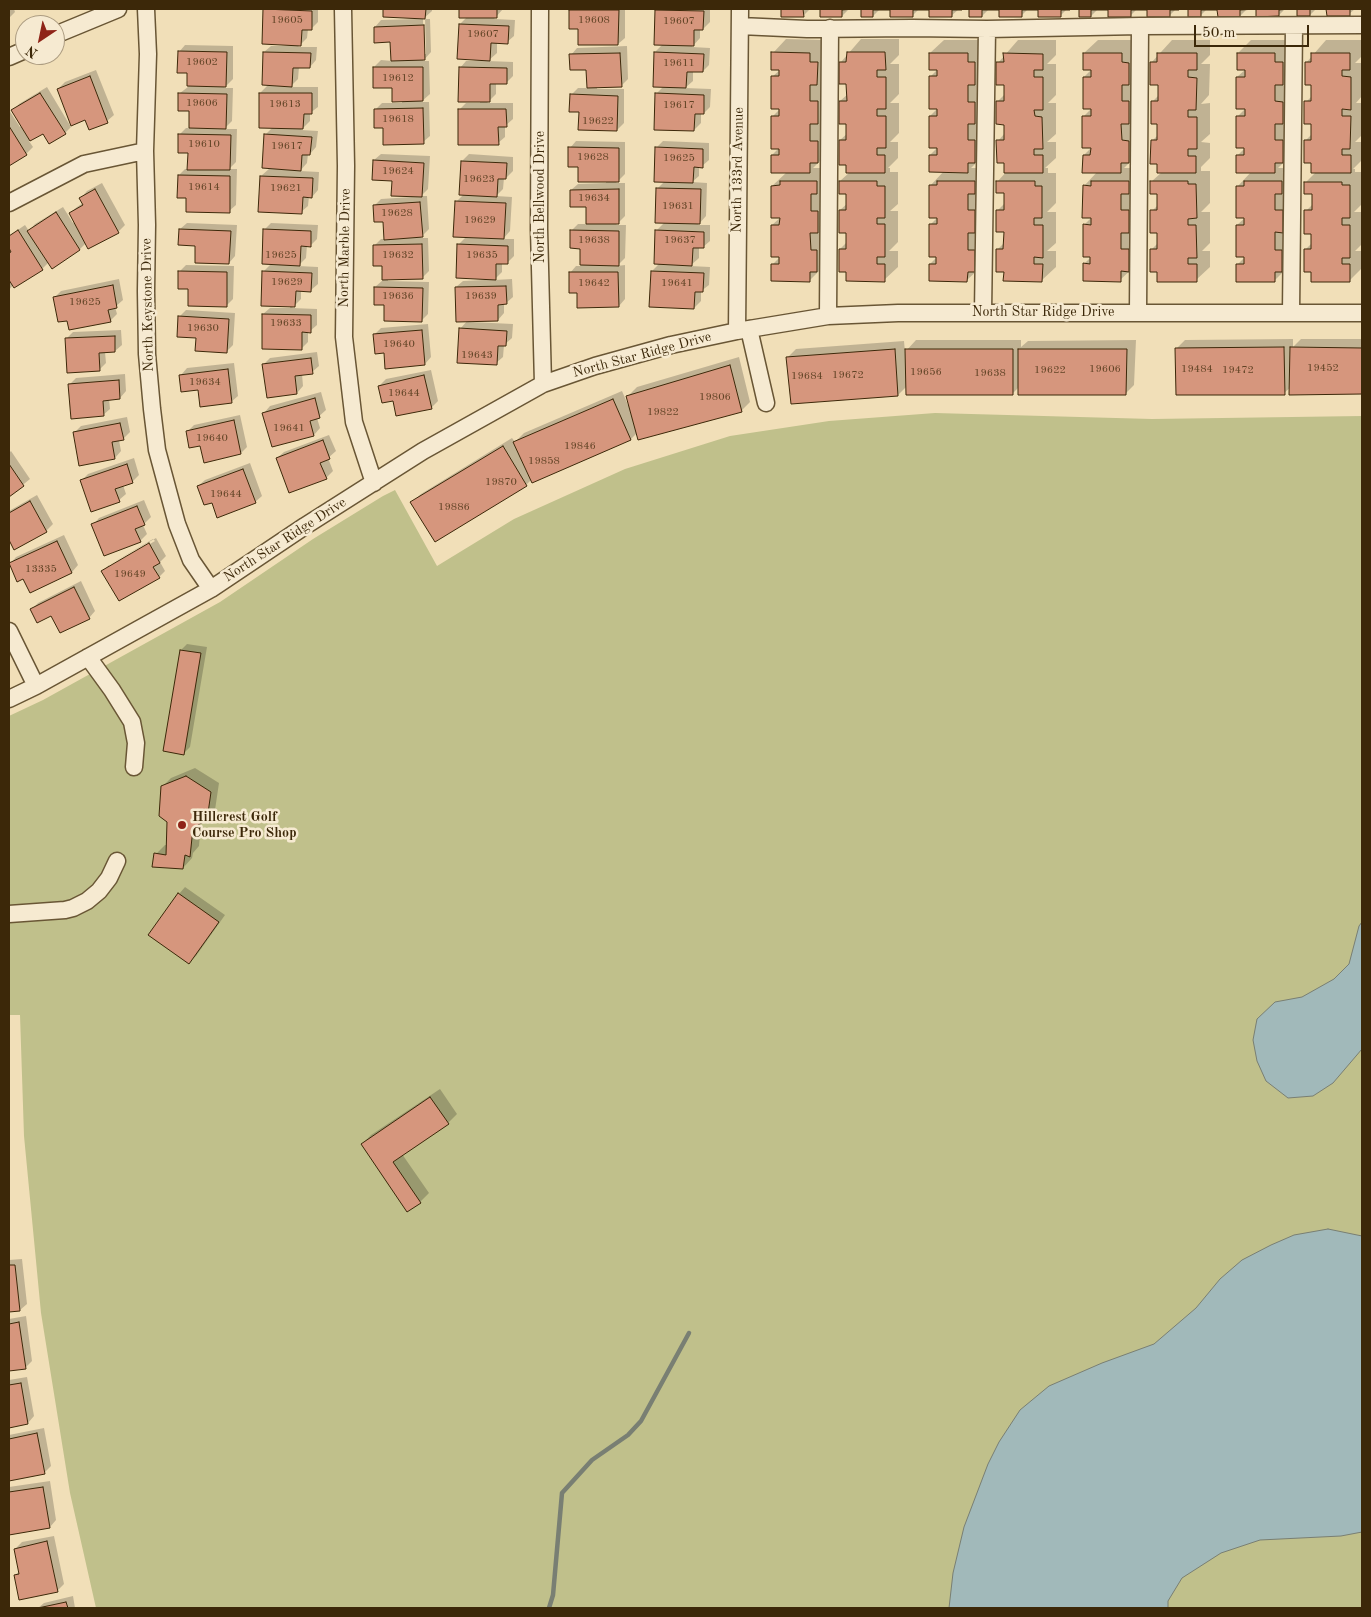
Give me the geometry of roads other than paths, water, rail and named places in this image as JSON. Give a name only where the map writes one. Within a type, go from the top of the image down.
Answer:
[{"type":"street","points":[[65,31],[118,9]]},
{"type":"street","name":"North Keystone Drive","points":[[146,9],[148,54],[145,151],[147,354],[152,409],[157,450],[178,524],[191,560],[211,589]]},
{"type":"street","name":"North Marble Drive","points":[[343,9],[346,166],[344,336],[354,422],[374,483]]},
{"type":"street","name":"North Bellwood Drive","points":[[540,9],[539,229],[543,384]]},
{"type":"street","name":"North 133rd Avenue","points":[[740,9],[743,330],[766,403]]},
{"type":"street","points":[[740,26],[807,29],[987,29],[1362,25]]},
{"type":"street","points":[[1138,312],[1140,26]]},
{"type":"street","points":[[1292,313],[1294,26]]},
{"type":"street","points":[[828,316],[830,28]]},
{"type":"street","points":[[984,313],[987,29]]},
{"type":"street","points":[[9,203],[84,164],[145,151]]},
{"type":"street","name":"North Star Ridge Drive","points":[[9,699],[211,589],[304,526],[423,451],[543,384],[596,366],[671,345],[743,330],[828,316],[898,313],[1362,313]]},
{"type":"street","points":[[9,631],[36,686]]},
{"type":"street","points":[[88,656],[132,722],[136,743],[134,767]]},
{"type":"street","points":[[9,914],[74,908],[87,901],[99,891],[109,878],[118,860]]},
{"type":"water","points":[[1362,922],[1362,1049],[1333,1083],[1313,1096],[1288,1098],[1266,1081],[1257,1061],[1253,1040],[1257,1019],[1275,1002],[1302,997],[1334,979],[1349,964],[1359,926]]},
{"type":"water","points":[[1328,1229],[1362,1236],[1362,1532],[1341,1536],[1260,1540],[1221,1553],[1182,1578],[1168,1601],[1168,1608],[949,1608],[953,1573],[964,1527],[988,1464],[999,1442],[1020,1410],[1049,1386],[1102,1363],[1154,1344],[1196,1308],[1220,1279],[1242,1260],[1294,1235]]},
{"type":"waterway","points":[[549,1608],[553,1595],[562,1493],[592,1460],[628,1435],[641,1421],[689,1333]]},
{"type":"place","name":"Hillcrest Golf Course Pro Shop","points":[[182,825]]}]
